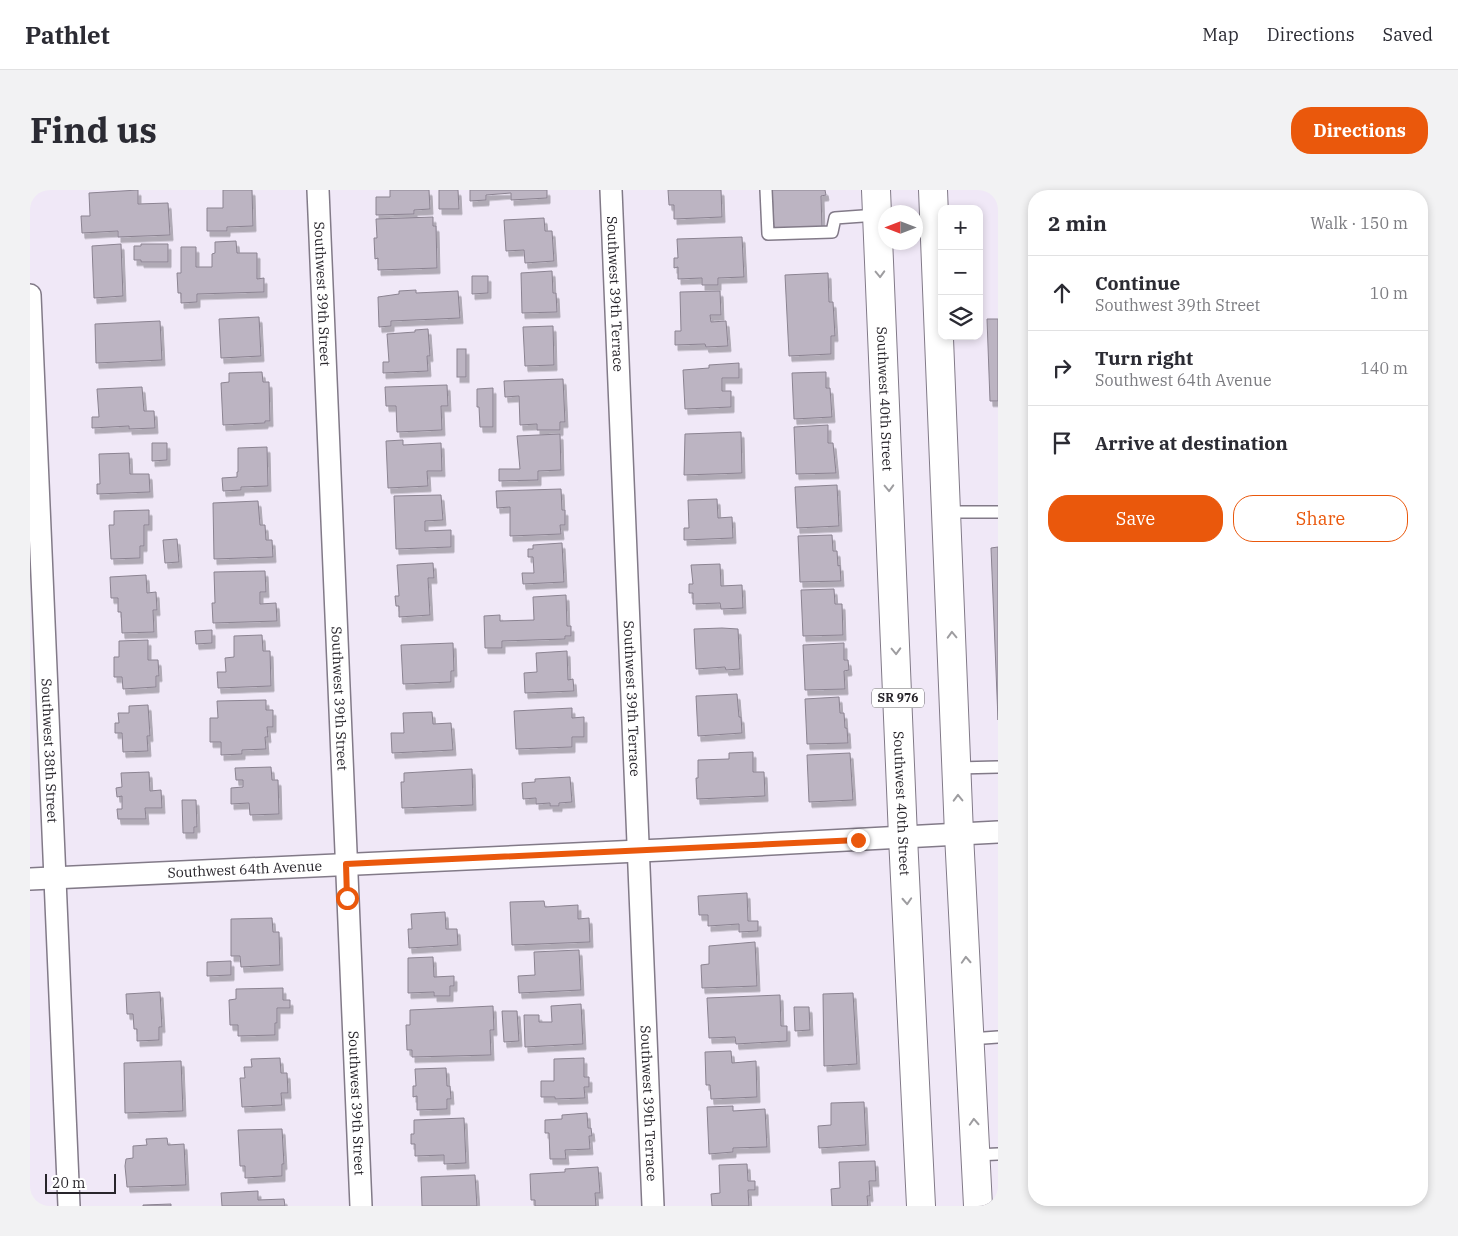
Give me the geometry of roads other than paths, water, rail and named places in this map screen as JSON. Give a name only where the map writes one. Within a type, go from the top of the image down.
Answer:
[{"type":"main road","points":[[934,190],[959,834],[970,1039],[987,1155],[978,1206]]},
{"type":"main road","name":"Southwest 40th Street","points":[[876,202],[921,1206]]},
{"type":"street","name":"Southwest 39th Street","points":[[318,190],[361,1206]]},
{"type":"street","name":"Southwest 39th Terrace","points":[[611,190],[653,1206]]},
{"type":"street","name":"Southwest 38th Street","points":[[30,296],[69,1206]]},
{"type":"street","name":"Southwest 64th Avenue","points":[[30,879],[638,851],[998,832]]},
{"type":"lane","points":[[766,190],[768,234],[832,232],[834,218],[876,202]]},
{"type":"lane","points":[[947,512],[998,512]]},
{"type":"lane","points":[[957,768],[998,767]]},
{"type":"lane","points":[[970,1039],[998,1037]]}]
